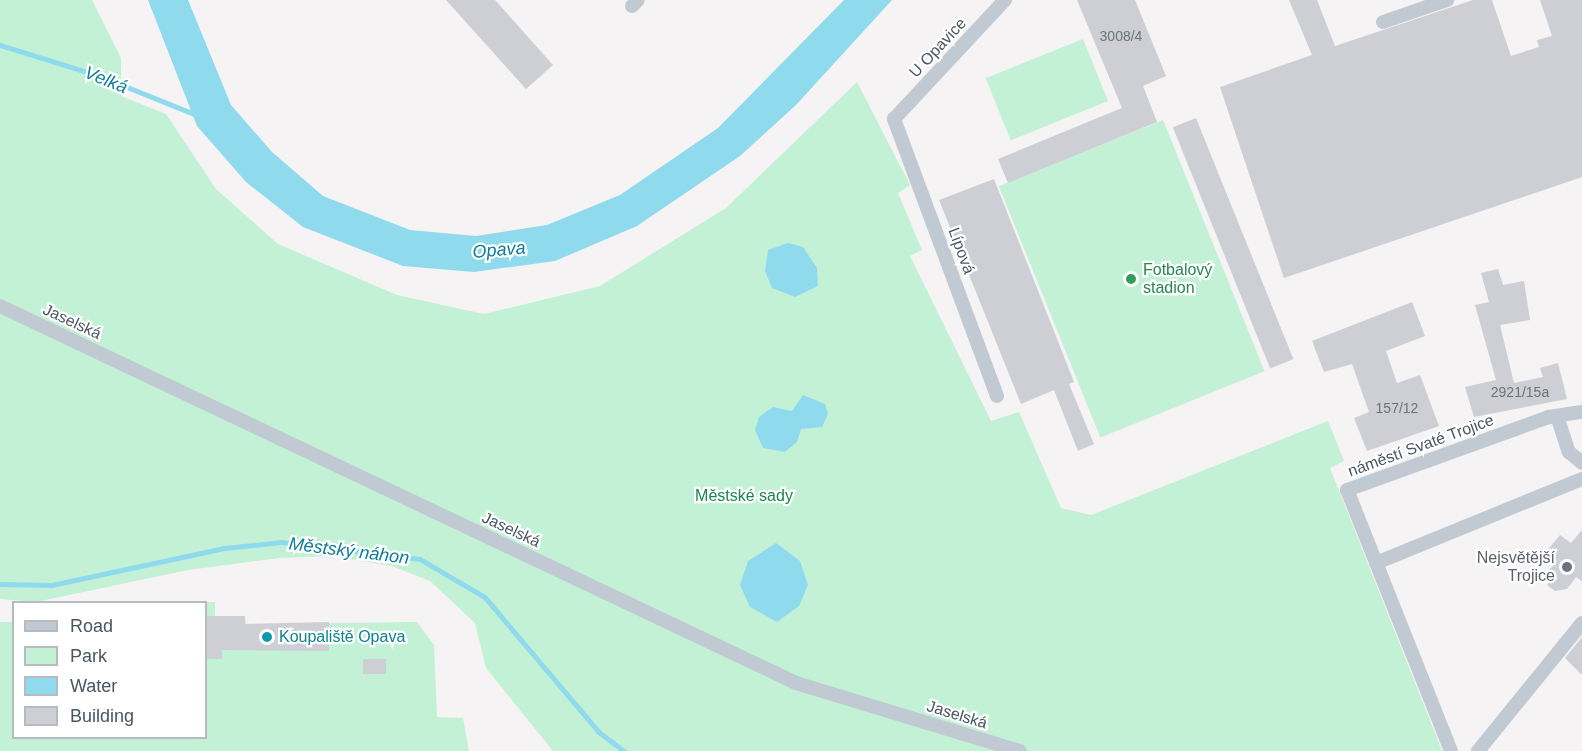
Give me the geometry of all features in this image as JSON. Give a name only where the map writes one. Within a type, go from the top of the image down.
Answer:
[{"type":"street","name":"U Opavice","points":[[894,119],[1005,0]]},
{"type":"street","points":[[1383,22],[1447,0]]},
{"type":"street","name":"Lípová","points":[[894,119],[997,396]]},
{"type":"street","name":"Jaselská","points":[[0,306],[796,682],[1020,751]]},
{"type":"street","name":"náměstí Svaté Trojice","points":[[1451,751],[1347,490],[1557,416],[1582,412]]},
{"type":"street","points":[[1557,416],[1569,452],[1582,463]]},
{"type":"street","points":[[1376,563],[1582,479]]},
{"type":"street","points":[[1478,751],[1582,623]]},
{"type":"green space","name":"Městské sady","points":[[0,0],[92,0],[121,58],[121,96],[166,114],[216,189],[278,244],[397,295],[484,314],[600,286],[726,208],[857,82],[910,185],[898,193],[922,250],[910,256],[991,421],[1019,412],[1061,508],[1091,515],[1328,421],[1344,461],[1330,468],[1442,751],[553,751],[486,668],[475,623],[430,581],[392,566],[331,556],[279,558],[188,570],[41,601],[0,599]]},
{"type":"green space","points":[[1083,39],[1108,101],[1011,140],[986,78]]},
{"type":"green space","name":"Fotbalový stadion","points":[[1163,120],[1265,371],[1100,438],[999,186]]},
{"type":"green space","points":[[207,602],[215,602],[215,616],[245,616],[246,624],[417,622],[434,645],[437,717],[463,718],[469,751],[0,751],[0,622],[12,622],[12,739],[207,739]]},
{"type":"water","name":"Opava","points":[[148,0],[188,0],[231,105],[272,152],[323,196],[410,230],[476,236],[547,225],[620,195],[718,128],[844,0],[892,0],[796,105],[740,156],[637,226],[555,261],[474,272],[403,266],[303,227],[246,182],[197,126]]},
{"type":"water","points":[[788,243],[803,247],[817,268],[818,286],[795,297],[772,288],[765,271],[768,250]]},
{"type":"water","points":[[803,395],[825,404],[828,414],[822,427],[801,429],[797,442],[785,452],[763,448],[755,430],[759,417],[773,407],[792,411]]},
{"type":"water","points":[[776,543],[800,561],[808,585],[799,606],[777,622],[750,607],[740,585],[748,561]]},
{"type":"building","points":[[446,0],[495,0],[553,65],[526,89]]},
{"type":"building","points":[[1077,0],[1135,0],[1166,76],[1143,86],[1157,122],[1008,183],[998,159],[1122,108]]},
{"type":"building","points":[[1289,0],[1317,0],[1335,46],[1473,0],[1492,0],[1511,56],[1539,47],[1537,40],[1552,36],[1540,0],[1582,0],[1582,177],[1284,278],[1220,87],[1312,55]]},
{"type":"building","points":[[1196,118],[1293,359],[1270,368],[1173,127]]},
{"type":"building","points":[[994,179],[1074,382],[1069,384],[1094,444],[1078,451],[1054,390],[1021,404],[939,200]]},
{"type":"building","points":[[1498,269],[1503,285],[1524,281],[1530,320],[1500,325],[1514,383],[1543,377],[1540,368],[1558,363],[1567,399],[1474,417],[1465,387],[1496,380],[1475,305],[1489,302],[1481,273]]},
{"type":"building","points":[[1412,302],[1425,336],[1386,351],[1397,383],[1420,375],[1439,426],[1367,451],[1354,418],[1369,412],[1352,364],[1324,372],[1312,341]]},
{"type":"building","name":"Nejsvětější Trojice","points":[[1582,530],[1582,581],[1576,577],[1567,589],[1555,591],[1547,585],[1552,579],[1546,574],[1557,561],[1546,552],[1560,535],[1571,543]]},
{"type":"building","name":"Koupaliště Opava","points":[[207,616],[245,616],[245,624],[329,622],[329,651],[222,650],[222,659],[207,659]]},
{"type":"building","points":[[1582,637],[1582,675],[1565,658]]},
{"type":"building","points":[[363,659],[386,659],[386,674],[363,674]]},
{"type":"waterway","name":"Velká","points":[[0,45],[100,76],[197,115]]},
{"type":"waterway","name":"Městský náhon","points":[[0,584],[52,585],[225,548],[282,542],[420,559],[485,597],[599,732],[624,751]]},
{"type":"place","name":"Fotbalový stadion","points":[[1131,279]]},
{"type":"place","name":"Nejsvětější Trojice","points":[[1567,567]]},
{"type":"place","name":"Koupaliště Opava","points":[[267,637]]}]
